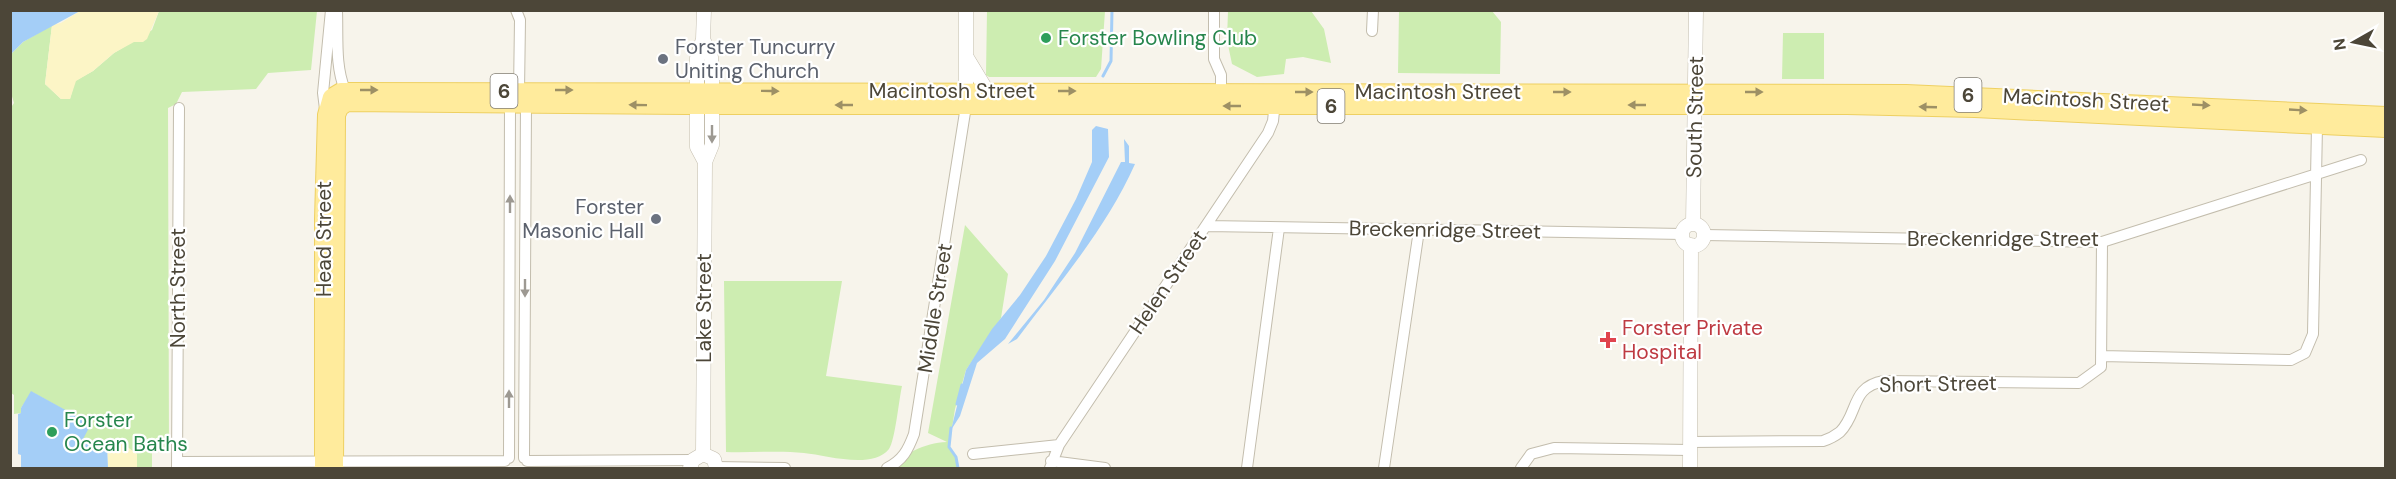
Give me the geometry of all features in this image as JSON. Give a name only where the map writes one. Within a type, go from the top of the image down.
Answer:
[{"type":"main road","points":[[332,115],[328,104],[331,97],[345,90]]},
{"type":"main road","name":"Macintosh Street","points":[[345,90],[518,99]]},
{"type":"main road","name":"Macintosh Street","points":[[962,101],[987,91],[1221,92],[1275,99]]},
{"type":"main road","name":"Macintosh Street","points":[[332,115],[348,103],[518,99],[704,98],[962,101],[1695,99],[1908,93],[2385,115]]},
{"type":"main road","name":"Macintosh Street","points":[[1695,99],[1975,109],[2385,129]]},
{"type":"main road","name":"Head Street","points":[[329,465],[324,219],[332,115]]},
{"type":"street","name":"Head Street","points":[[331,10],[323,93],[332,115]]},
{"type":"street","points":[[337,10],[340,80],[345,90]]},
{"type":"street","name":"Lake Street","points":[[695,461],[705,162],[697,147],[704,98],[697,58],[703,39],[704,10]]},
{"type":"street","points":[[962,101],[966,56],[966,10]]},
{"type":"street","points":[[1214,10],[1214,59],[1221,75],[1221,92]]},
{"type":"street","points":[[1372,31],[1373,10]]},
{"type":"street","name":"South Street","points":[[1694,224],[1696,10]]},
{"type":"street","points":[[506,462],[521,14]]},
{"type":"street","points":[[966,56],[987,91]]},
{"type":"street","points":[[518,99],[527,463]]},
{"type":"street","name":"Helen Street","points":[[1051,465],[1059,445],[1271,128],[1275,99]]},
{"type":"street","name":"Middle Street","points":[[887,468],[896,464],[907,452],[914,434],[963,135],[962,101]]},
{"type":"street","name":"North Street","points":[[177,465],[179,108]]},
{"type":"street","points":[[2102,242],[2101,361],[2291,360],[2301,356],[2308,349],[2313,334],[2314,175],[2317,126]]},
{"type":"street","name":"Breckenridge Street","points":[[1704,235],[2102,242],[2361,160]]},
{"type":"street","points":[[1687,240],[1700,243],[1704,235],[1701,227],[1694,224],[1686,227],[1689,468]]},
{"type":"street","name":"Breckenridge Street","points":[[1206,226],[1419,230],[1687,240]]},
{"type":"street","points":[[1247,468],[1279,228]]},
{"type":"street","points":[[1384,468],[1419,230]]},
{"type":"street","name":"Short Street","points":[[1521,468],[1531,454],[1554,448],[1823,441],[1841,431],[1863,389],[1873,383],[1884,381],[2079,383],[2101,361]]},
{"type":"street","points":[[973,454],[1059,445]]},
{"type":"street","points":[[177,465],[506,462],[516,456],[527,463],[714,459],[716,468],[785,468]]},
{"type":"street","points":[[1051,465],[1106,468]]},
{"type":"green space","points":[[159,11],[317,11],[311,70],[268,73],[256,89],[182,92],[176,104],[168,108],[169,450],[152,451],[152,468],[137,468],[137,454],[107,443],[107,445],[83,443],[81,441],[90,424],[32,392],[21,408],[21,413],[14,414],[14,395],[11,393],[10,109],[14,103],[11,93],[11,54],[23,42],[52,25],[45,84],[61,99],[70,99],[75,81],[93,71],[114,53],[152,30]]},
{"type":"green space","name":"Forster Bowling Club","points":[[987,11],[1105,11],[1101,69],[1096,77],[989,77],[986,75]]},
{"type":"green space","points":[[1228,11],[1311,11],[1324,29],[1331,63],[1303,57],[1286,59],[1284,74],[1257,77],[1232,64],[1227,40]]},
{"type":"green space","points":[[1399,11],[1492,11],[1501,22],[1500,74],[1398,73]]},
{"type":"green space","points":[[1783,33],[1824,33],[1824,79],[1782,79]]},
{"type":"green space","points":[[965,225],[1008,274],[1001,318],[966,370],[955,409],[949,447],[956,457],[958,468],[887,468],[915,450],[947,442],[928,433]]},
{"type":"green space","points":[[724,281],[842,281],[826,376],[902,386],[895,429],[889,449],[872,459],[860,460],[794,452],[726,452]]},
{"type":"sand","points":[[80,11],[159,11],[147,39],[143,42],[134,42],[114,53],[93,71],[76,81],[70,99],[61,99],[45,84],[52,25],[61,23]]},
{"type":"sand","points":[[107,443],[122,443],[137,454],[137,468],[108,468]]},
{"type":"water","points":[[11,10],[80,11],[23,42],[11,54]]},
{"type":"water","points":[[1096,126],[1108,129],[1109,157],[1055,261],[1005,339],[977,363],[960,416],[951,430],[966,370],[992,329],[1020,295],[1046,256],[1076,199],[1092,162],[1092,130]]},
{"type":"water","points":[[1124,139],[1129,146],[1129,163],[1135,164],[1110,211],[1081,255],[1017,339],[1008,344],[1044,300],[1075,253],[1121,162],[1125,162]]},
{"type":"water","name":"Forster Ocean Baths","points":[[31,391],[91,424],[82,441],[83,444],[107,445],[108,468],[21,468],[21,455],[18,454],[18,414],[21,413],[21,408]]},
{"type":"waterway","points":[[1103,76],[1111,61],[1112,10]]},
{"type":"waterway","points":[[957,404],[962,385]]},
{"type":"waterway","points":[[951,428],[949,447],[956,457],[958,468]]},
{"type":"place","name":"Forster Bowling Club","points":[[1046,38]]},
{"type":"place","name":"Forster Tuncurry Uniting Church","points":[[663,59]]},
{"type":"place","name":"Forster Masonic Hall","points":[[656,219]]},
{"type":"place","name":"Forster Private Hospital","points":[[1608,340]]},
{"type":"place","name":"Forster Ocean Baths","points":[[52,432]]}]
